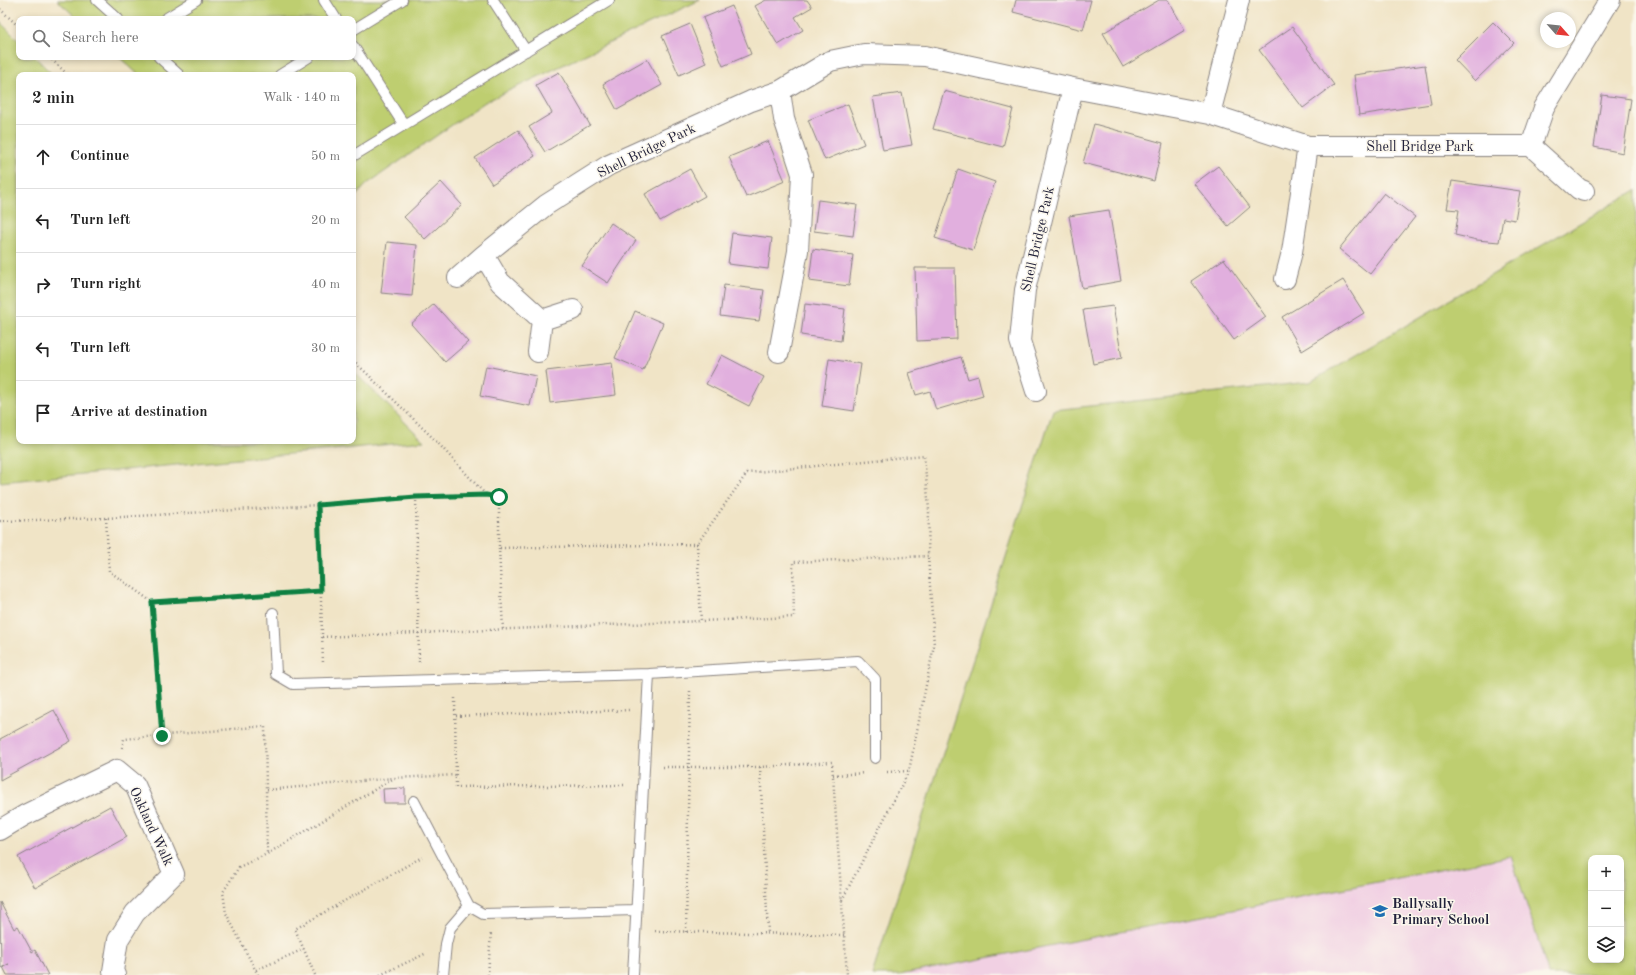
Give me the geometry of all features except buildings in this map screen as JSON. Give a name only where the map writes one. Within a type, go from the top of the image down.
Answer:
[{"type":"street","points":[[1210,114],[1239,0]]},
{"type":"street","points":[[1584,191],[1579,189],[1531,146],[1544,108],[1610,0]]},
{"type":"street","name":"Shell Bridge Park","points":[[458,278],[546,205],[610,165],[751,101],[780,91],[830,61],[864,54],[925,56],[1073,88],[1210,114],[1308,146],[1531,146]]},
{"type":"street","name":"Shell Bridge Park","points":[[1036,390],[1020,341],[1025,290],[1073,88]]},
{"type":"street","points":[[779,352],[798,251],[802,174],[784,119],[780,91]]},
{"type":"street","points":[[1285,279],[1292,252],[1308,146]]},
{"type":"street","points":[[484,255],[500,282],[542,320]]},
{"type":"street","points":[[542,320],[573,310]]},
{"type":"street","points":[[538,352],[542,320]]},
{"type":"street","points":[[0,830],[25,815],[117,770]]},
{"type":"street","name":"Oakland Walk","points":[[115,975],[113,970],[118,940],[135,913],[174,874],[135,785],[117,770]]},
{"type":"lane","points":[[98,0],[115,16]]},
{"type":"lane","points":[[170,16],[196,0]]},
{"type":"lane","points":[[324,0],[334,16]]},
{"type":"lane","points":[[356,28],[402,0]]},
{"type":"lane","points":[[493,0],[526,51]]},
{"type":"lane","points":[[356,154],[609,0]]},
{"type":"lane","points":[[356,51],[404,125]]},
{"type":"lane","points":[[162,60],[176,72]]},
{"type":"lane","points":[[285,72],[304,60]]},
{"type":"lane","points":[[273,613],[276,674],[293,684],[649,674],[858,661],[875,679],[875,758]]},
{"type":"lane","points":[[633,975],[649,674]]},
{"type":"lane","points":[[414,801],[469,906],[483,914],[636,910]]},
{"type":"lane","points":[[443,975],[446,944],[450,928],[469,906]]},
{"type":"path","points":[[0,9],[16,24]]},
{"type":"path","points":[[53,60],[65,72]]},
{"type":"path","points":[[356,363],[435,440],[486,495]]},
{"type":"path","points":[[701,622],[697,544],[747,473],[924,455],[929,510],[928,556],[934,646],[909,771],[842,900]]},
{"type":"path","points":[[0,521],[106,518],[318,505],[416,497],[486,495],[499,497],[499,548],[503,630]]},
{"type":"path","points":[[416,497],[419,681]]},
{"type":"path","points":[[318,505],[323,684]]},
{"type":"path","points":[[106,518],[109,571],[152,602],[321,591]]},
{"type":"path","points":[[499,548],[697,544]]},
{"type":"path","points":[[322,637],[794,617],[793,562],[928,556]]},
{"type":"path","points":[[152,602],[162,736]]},
{"type":"path","points":[[686,932],[691,672]]},
{"type":"path","points":[[455,680],[456,787],[643,784]]},
{"type":"path","points":[[456,716],[647,709]]},
{"type":"path","points":[[117,770],[124,739],[265,726],[267,854]]},
{"type":"path","points":[[644,767],[760,767],[832,762],[847,975]]},
{"type":"path","points":[[760,767],[768,933]]},
{"type":"path","points":[[267,790],[394,778],[457,775]]},
{"type":"path","points":[[258,975],[226,913],[223,892],[239,867],[267,854],[394,778]]},
{"type":"path","points":[[315,975],[295,929],[438,848]]},
{"type":"path","points":[[488,975],[492,914]]},
{"type":"path","points":[[635,930],[844,934]]},
{"type":"path","points":[[380,975],[446,944]]},
{"type":"path","points":[[256,970],[304,949]]},
{"type":"shaded area","name":"Ballysally Primary School","points":[[1511,856],[1548,975],[899,975]]},
{"type":"green space","points":[[57,0],[700,0],[485,102],[367,184],[356,196],[356,72],[136,72],[122,60],[356,60],[356,16],[75,16]]},
{"type":"green space","points":[[0,22],[16,38],[16,60],[38,60],[50,72],[16,72],[16,444],[356,444],[356,374],[424,441],[0,482]]},
{"type":"green space","points":[[1636,190],[1636,975],[1548,975],[1511,856],[899,975],[872,975],[1053,410],[1310,382]]},
{"type":"place","name":"Ballysally Primary School","points":[[1380,911]]},
{"type":"route","points":[[162,736],[152,602],[321,591],[318,505],[416,497],[486,495],[499,497]]}]
